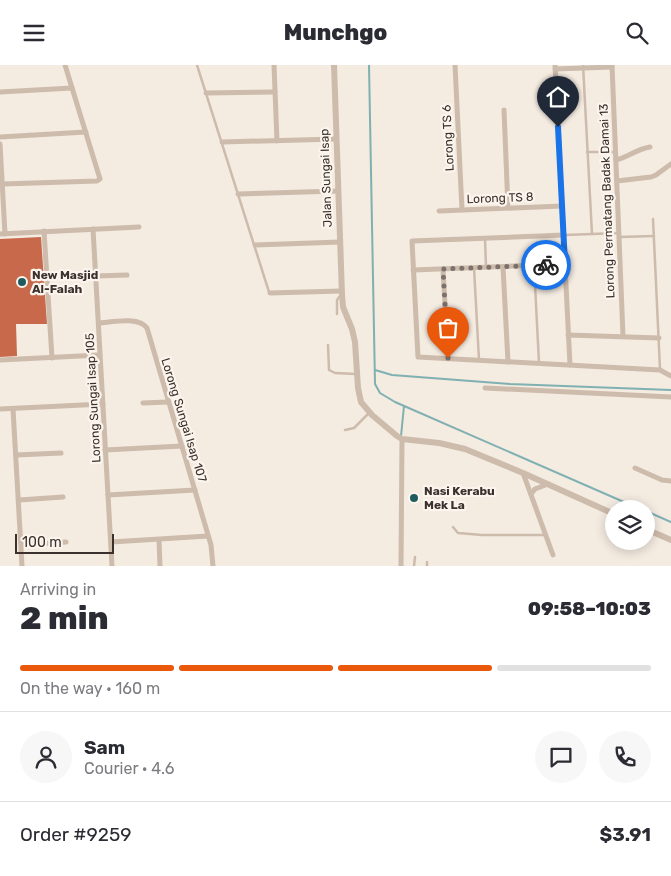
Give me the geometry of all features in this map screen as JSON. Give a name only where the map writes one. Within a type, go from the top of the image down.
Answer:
[{"type":"street","points":[[2,184],[97,181],[100,176],[65,65]]},
{"type":"street","points":[[274,65],[276,141]]},
{"type":"street","name":"Jalan Sungai Isap","points":[[334,65],[341,293],[343,307],[355,342],[359,396],[361,403],[369,412]]},
{"type":"street","name":"Lorong TS 6","points":[[455,65],[462,210]]},
{"type":"street","points":[[570,365],[555,67],[612,66]]},
{"type":"street","name":"Lorong Permatang Badak Damai 13","points":[[612,66],[623,337]]},
{"type":"street","points":[[0,92],[72,88]]},
{"type":"street","points":[[206,93],[276,92]]},
{"type":"street","points":[[504,110],[508,208]]},
{"type":"street","points":[[0,137],[86,132]]},
{"type":"street","points":[[222,142],[336,139]]},
{"type":"street","points":[[0,144],[3,234],[138,227]]},
{"type":"street","points":[[616,160],[628,157],[639,149],[650,147]]},
{"type":"street","points":[[617,181],[651,177],[671,164]]},
{"type":"street","points":[[238,194],[338,191]]},
{"type":"street","name":"Lorong TS 8","points":[[439,211],[562,206]]},
{"type":"street","name":"Lorong Sungai Isap 105","points":[[94,229],[112,566]]},
{"type":"street","points":[[44,231],[52,357]]},
{"type":"street","points":[[564,235],[412,241],[418,357],[660,370],[671,376]]},
{"type":"street","points":[[255,245],[340,242]]},
{"type":"street","points":[[414,270],[565,264]]},
{"type":"street","points":[[503,267],[508,362]]},
{"type":"street","points":[[443,269],[448,358]]},
{"type":"street","points":[[96,277],[127,275]]},
{"type":"street","points":[[270,293],[341,293]]},
{"type":"street","name":"Lorong Sungai Isap 107","points":[[99,323],[136,321],[145,325],[208,536],[213,566]]},
{"type":"street","points":[[568,335],[658,338]]},
{"type":"street","points":[[0,360],[100,355]]},
{"type":"street","points":[[485,388],[671,397]]},
{"type":"street","points":[[143,403],[168,401]]},
{"type":"street","points":[[0,409],[103,404]]},
{"type":"street","points":[[13,409],[22,566]]},
{"type":"street","points":[[369,412],[402,439],[451,445],[523,473],[605,510]]},
{"type":"street","points":[[401,566],[402,439]]},
{"type":"street","points":[[106,449],[182,446]]},
{"type":"street","points":[[16,455],[62,453]]},
{"type":"street","points":[[635,468],[671,481]]},
{"type":"street","points":[[523,473],[553,555]]},
{"type":"street","points":[[531,494],[535,489],[548,484]]},
{"type":"street","points":[[108,495],[195,490]]},
{"type":"street","points":[[19,499],[62,497]]},
{"type":"street","points":[[655,533],[671,540]]},
{"type":"street","points":[[111,542],[208,536]]},
{"type":"street","points":[[158,539],[160,566]]},
{"type":"street","points":[[22,545],[66,542]]},
{"type":"lane","points":[[197,65],[270,293]]},
{"type":"lane","points":[[583,66],[592,234]]},
{"type":"lane","points":[[587,152],[616,152]]},
{"type":"lane","points":[[653,219],[660,370]]},
{"type":"lane","points":[[564,235],[654,235]]},
{"type":"lane","points":[[485,238],[486,267]]},
{"type":"lane","points":[[534,265],[539,363]]},
{"type":"lane","points":[[474,268],[479,360]]},
{"type":"lane","points":[[337,314],[337,300],[341,293]]},
{"type":"lane","points":[[328,345],[328,370],[331,372],[357,374]]},
{"type":"lane","points":[[345,430],[354,428],[369,412]]},
{"type":"lane","points":[[453,527],[458,533],[546,535]]},
{"type":"lane","points":[[414,566],[415,557]]},
{"type":"building","name":"New Masjid Al-Falah","points":[[41,237],[47,324],[16,324],[17,356],[0,357],[0,239]]},
{"type":"waterway","points":[[369,65],[375,384],[380,393],[395,402],[619,500]]},
{"type":"waterway","points":[[375,370],[392,375],[510,384],[671,390]]},
{"type":"waterway","points":[[401,436],[404,406]]},
{"type":"waterway","points":[[655,515],[671,522]]},
{"type":"way so far","points":[[448,358],[443,269],[546,265]]},
{"type":"place","name":"New Masjid Al-Falah","points":[[22,282]]},
{"type":"place","name":"Nasi Kerabu Mek La","points":[[414,498]]},
{"type":"route","points":[[546,265],[565,264],[558,127]]}]
